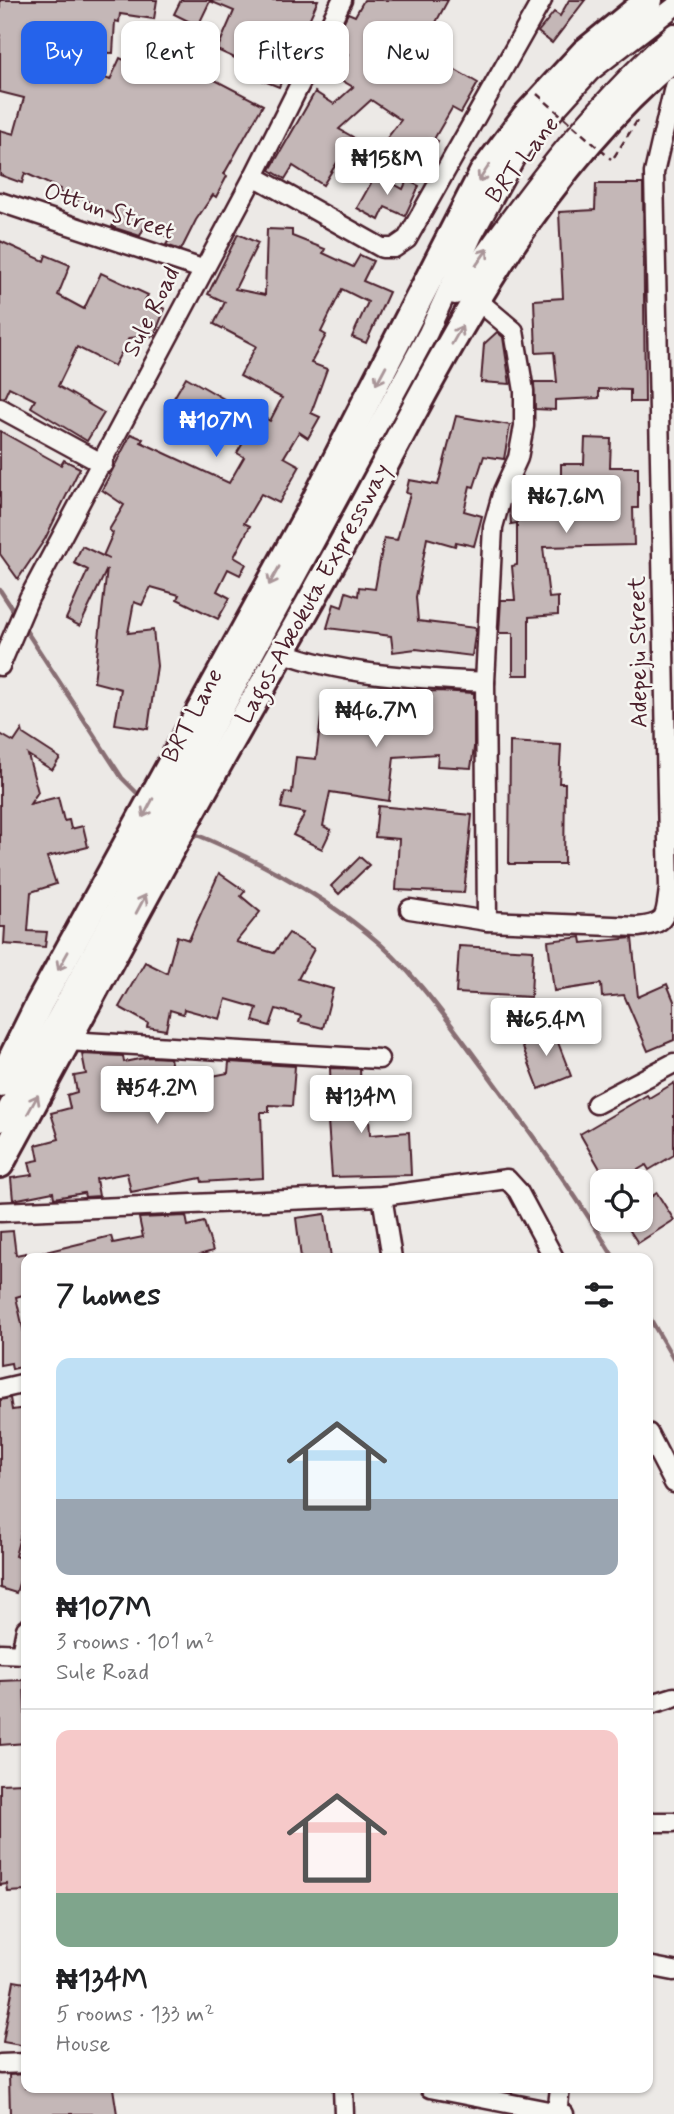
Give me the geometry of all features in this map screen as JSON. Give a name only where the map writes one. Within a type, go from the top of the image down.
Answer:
[{"type":"highway","name":"Lagos-Abeokuta Expressway","points":[[0,1083],[39,1004],[149,848],[180,791],[310,512],[483,173],[525,117],[584,53],[649,0]]},
{"type":"highway","name":"Lagos-Abeokuta Expressway","points":[[0,1164],[67,1041],[149,848],[180,791],[282,652],[476,299],[542,201],[594,133],[643,83],[674,57]]},
{"type":"street","name":"Sule Road","points":[[0,666],[29,598],[103,464],[202,269],[254,176],[342,0]]},
{"type":"street","points":[[254,176],[382,248],[394,248],[407,239],[542,0]]},
{"type":"street","name":"BRT Lane","points":[[180,791],[428,333],[473,235],[521,148],[590,72],[674,7]]},
{"type":"street","name":"BRT Lane","points":[[428,333],[556,153],[603,100],[674,33]]},
{"type":"street","name":"Adepeju Street","points":[[410,909],[487,921],[638,927],[656,925],[666,915],[669,876],[667,454],[654,173],[674,87]]},
{"type":"street","name":"Ottun Street","points":[[0,202],[202,269]]},
{"type":"street","points":[[476,299],[514,331],[524,391],[524,426],[518,458],[503,491],[493,527],[485,682],[487,921]]},
{"type":"street","points":[[0,408],[103,464]]},
{"type":"street","points":[[282,652],[325,665],[408,678],[485,682]]},
{"type":"street","points":[[0,1122],[149,848]]},
{"type":"street","points":[[67,1041],[379,1059]]},
{"type":"street","points":[[596,1104],[674,1063]]},
{"type":"street","points":[[0,1212],[382,1196],[507,1179],[518,1191],[551,1253]]},
{"type":"street","points":[[382,1196],[391,1253]]},
{"type":"street","points":[[0,1389],[21,1384]]},
{"type":"street","points":[[653,1443],[674,1483]]},
{"type":"street","points":[[0,1653],[21,1653]]},
{"type":"street","points":[[653,1703],[674,1697]]},
{"type":"street","points":[[653,1822],[674,1822]]},
{"type":"street","points":[[653,1967],[674,1971]]},
{"type":"street","points":[[0,2064],[21,2063]]},
{"type":"street","points":[[343,2093],[344,2114]]},
{"type":"street","points":[[455,2093],[559,2114],[560,2093]]},
{"type":"path","points":[[537,94],[613,158],[640,117]]},
{"type":"building","points":[[0,0],[157,0],[154,19],[120,14],[119,22],[115,21],[113,53],[107,53],[107,21],[21,21],[21,84],[107,84],[107,79],[110,80],[120,58],[121,84],[220,83],[263,105],[224,174],[227,176],[216,197],[213,195],[196,220],[181,250],[166,245],[170,238],[145,225],[140,236],[112,227],[117,217],[80,197],[78,201],[59,192],[60,189],[25,173],[22,183],[0,175],[0,130],[14,134],[24,98],[0,92]]},
{"type":"building","points":[[181,0],[318,0],[309,21],[234,21],[234,58],[220,51],[220,43],[234,11],[210,1],[200,21],[188,21],[174,14]]},
{"type":"building","points":[[364,0],[448,0],[437,21],[363,21],[363,84],[453,84],[453,69],[478,83],[461,113],[452,108],[434,139],[438,141],[418,168],[384,142],[401,120],[371,100],[339,129],[353,137],[323,185],[293,166],[285,179],[270,170],[315,92],[334,104],[353,87],[348,84],[349,21],[344,21],[348,13],[355,16]]},
{"type":"building","points":[[569,0],[585,0],[552,43],[538,32],[554,12],[560,16]]},
{"type":"building","points":[[376,174],[403,189],[407,180],[419,186],[405,216],[385,207],[379,220],[357,208]]},
{"type":"building","points":[[596,184],[643,184],[645,402],[630,402],[630,390],[599,389],[599,398],[555,400],[555,410],[535,409],[534,382],[557,382],[554,352],[536,353],[534,300],[563,298],[559,212],[595,210]]},
{"type":"building","points":[[267,229],[292,230],[292,236],[325,249],[323,253],[353,267],[360,255],[373,261],[363,281],[389,292],[366,343],[352,337],[368,302],[342,289],[321,332],[326,335],[311,363],[327,369],[311,413],[320,417],[308,438],[299,432],[284,457],[300,466],[279,503],[261,494],[244,523],[250,526],[234,557],[246,564],[240,575],[228,569],[217,591],[230,598],[218,619],[177,599],[179,595],[151,587],[142,605],[134,602],[128,633],[153,630],[157,666],[148,729],[115,724],[121,689],[94,682],[107,569],[80,626],[66,619],[88,570],[74,563],[82,546],[109,559],[103,556],[113,533],[109,530],[124,505],[102,490],[131,434],[143,439],[141,442],[229,483],[244,457],[237,453],[243,443],[220,431],[213,443],[172,420],[179,407],[171,403],[186,377],[257,418],[259,415],[270,421],[282,398],[240,376],[256,346],[214,324],[225,302],[208,294],[238,234],[258,243],[235,289],[265,295]]},
{"type":"building","points":[[0,241],[44,261],[46,255],[70,265],[58,295],[84,309],[101,273],[148,295],[145,300],[165,309],[154,336],[129,338],[114,366],[77,347],[58,386],[104,413],[87,441],[31,407],[35,400],[9,387],[4,398],[0,397]]},
{"type":"building","points":[[497,332],[503,337],[510,384],[481,382],[484,344]]},
{"type":"building","points":[[456,416],[510,425],[504,459],[484,456],[474,487],[470,486],[464,511],[482,516],[474,546],[456,542],[455,546],[427,538],[416,597],[418,621],[476,628],[472,656],[416,649],[393,652],[391,636],[327,628],[334,604],[342,607],[346,592],[358,596],[359,587],[375,589],[384,538],[397,540],[410,494],[406,493],[409,480],[438,485]]},
{"type":"building","points":[[0,431],[61,465],[64,460],[80,468],[45,539],[18,579],[0,554]]},
{"type":"building","points":[[585,438],[611,439],[610,467],[638,467],[638,508],[633,508],[634,545],[543,547],[549,598],[558,597],[558,615],[529,617],[529,675],[513,675],[513,633],[499,633],[501,600],[515,600],[512,566],[517,565],[517,523],[511,524],[510,508],[521,480],[528,481],[524,499],[531,498],[532,518],[561,516],[561,464],[584,464]]},
{"type":"building","points":[[324,693],[403,702],[403,693],[474,693],[474,748],[471,768],[437,766],[438,754],[394,757],[389,801],[330,792],[323,826],[331,830],[322,849],[293,835],[305,813],[281,808],[285,792],[292,793],[296,757],[316,759]]},
{"type":"building","points":[[22,730],[23,734],[60,758],[52,770],[28,755],[38,792],[30,804],[58,797],[64,821],[69,820],[71,829],[83,826],[88,847],[47,857],[56,884],[31,892],[28,931],[47,932],[45,947],[4,944],[5,927],[0,927],[0,734],[14,742]]},
{"type":"building","points":[[510,742],[561,745],[559,783],[565,783],[564,864],[509,864]]},
{"type":"building","points":[[378,806],[472,815],[464,893],[396,890],[399,839],[375,837]]},
{"type":"building","points":[[360,857],[369,865],[339,894],[331,886]]},
{"type":"building","points":[[219,873],[245,891],[241,896],[260,912],[236,942],[274,953],[289,933],[314,949],[298,979],[333,989],[323,1028],[299,1022],[301,1016],[276,1009],[270,1026],[253,1021],[257,1008],[226,999],[220,1019],[184,1009],[183,1014],[170,1010],[166,1030],[147,1027],[148,1023],[119,1007],[145,962],[167,973],[177,936],[189,940]]},
{"type":"building","points":[[581,937],[582,943],[632,938],[638,997],[667,984],[674,1001],[674,1040],[648,1051],[624,995],[602,997],[601,984],[554,991],[548,941]]},
{"type":"building","points":[[459,946],[533,950],[531,997],[456,993]]},
{"type":"building","points":[[552,1027],[571,1076],[539,1089],[520,1040]]},
{"type":"building","points":[[82,1054],[123,1056],[124,1062],[149,1057],[170,1058],[173,1073],[195,1069],[197,1079],[228,1073],[229,1062],[295,1066],[292,1106],[269,1105],[269,1112],[261,1112],[263,1178],[202,1182],[201,1178],[131,1192],[127,1173],[96,1179],[99,1196],[85,1197],[84,1193],[54,1198],[53,1192],[13,1200],[11,1178],[32,1175],[29,1162],[39,1160],[36,1145],[59,1139],[51,1113],[70,1108],[67,1095],[77,1092],[74,1076],[86,1074]]},
{"type":"building","points":[[330,1068],[360,1069],[362,1118],[369,1118],[370,1135],[409,1132],[411,1175],[332,1177],[328,1121],[332,1121]]},
{"type":"building","points":[[674,1083],[674,1155],[651,1169],[646,1165],[639,1169],[600,1169],[580,1134],[647,1095],[649,1098]]},
{"type":"building","points":[[657,1193],[674,1220],[638,1243],[631,1232],[653,1232],[653,1196]]},
{"type":"building","points":[[325,1214],[330,1253],[300,1253],[296,1218]]},
{"type":"building","points":[[186,1216],[188,1226],[204,1222],[213,1251],[41,1253],[111,1236],[113,1243],[143,1237],[139,1218]]},
{"type":"building","points":[[13,1231],[16,1255],[21,1254],[21,1296],[16,1297],[21,1320],[21,1367],[12,1369],[11,1363],[0,1365],[0,1232]]},
{"type":"building","points":[[10,1398],[12,1410],[21,1409],[21,1534],[15,1556],[21,1559],[21,1577],[16,1593],[0,1588],[0,1400]]},
{"type":"building","points":[[21,1680],[21,1743],[0,1745],[0,1681]]},
{"type":"building","points":[[21,1783],[21,1891],[8,1892],[7,1884],[0,1885],[0,1784]]},
{"type":"building","points":[[14,1981],[21,1982],[21,2045],[3,2042]]},
{"type":"building","points":[[21,2074],[21,2093],[114,2093],[117,2114],[10,2114],[9,2075]]},
{"type":"waterway","points":[[0,590],[17,616]]},
{"type":"waterway","points":[[23,626],[122,778],[141,797]]},
{"type":"waterway","points":[[190,832],[236,852],[304,888],[366,932],[399,962],[444,1015],[518,1115],[611,1253]]},
{"type":"waterway","points":[[653,1324],[674,1360]]}]
